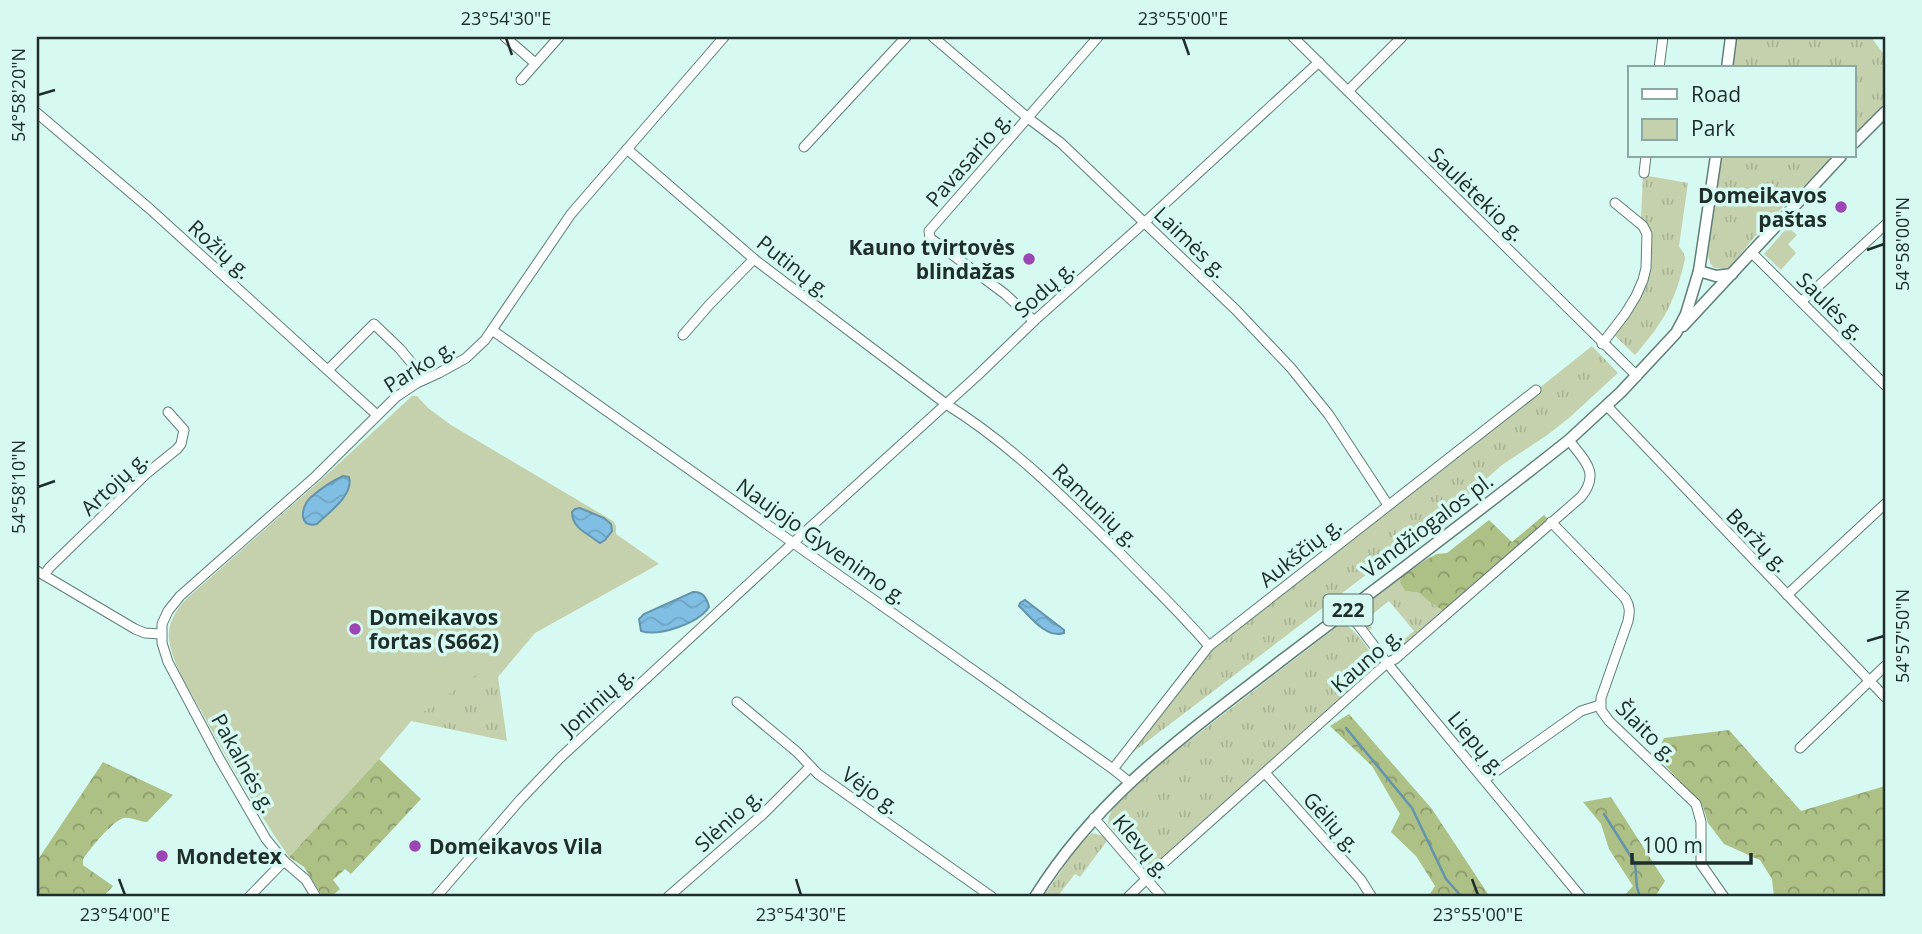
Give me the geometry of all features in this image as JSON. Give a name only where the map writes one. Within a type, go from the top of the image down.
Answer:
[{"type":"main road","points":[[1727,66],[1731,37]]},
{"type":"main road","points":[[1856,141],[1885,112]]},
{"type":"main road","name":"Vandžiogalos pl.","points":[[1035,897],[1066,852],[1129,782],[1179,740],[1569,440],[1637,376],[1676,333],[1686,314],[1699,271],[1716,158]]},
{"type":"main road","points":[[1676,333],[1839,158]]},
{"type":"main road","points":[[1699,271],[1716,276],[1732,274]]},
{"type":"street","points":[[505,37],[535,63]]},
{"type":"street","points":[[521,80],[559,37]]},
{"type":"street","name":"Parko g.","points":[[160,634],[165,616],[180,596],[316,476],[377,415],[407,389],[458,363],[485,340],[559,229],[724,37]]},
{"type":"street","points":[[804,146],[906,37]]},
{"type":"street","name":"Laimės g.","points":[[933,37],[1061,143],[1236,310],[1329,415],[1388,505]]},
{"type":"street","name":"Pavasario g.","points":[[1034,321],[928,233],[1098,37]]},
{"type":"street","name":"Saulėtekio g.","points":[[1293,37],[1637,376]]},
{"type":"street","points":[[1348,91],[1402,37]]},
{"type":"street","points":[[1659,66],[1663,37]]},
{"type":"street","name":"Sodų g.","points":[[794,542],[1319,62]]},
{"type":"street","name":"Rožių g.","points":[[37,113],[150,209],[377,415]]},
{"type":"street","name":"Putinų g.","points":[[627,149],[754,258],[946,404]]},
{"type":"street","points":[[1644,173],[1646,158]]},
{"type":"street","points":[[1602,344],[1636,296],[1646,268],[1647,234],[1643,226],[1615,203]]},
{"type":"street","points":[[1802,301],[1885,225]]},
{"type":"street","name":"Saulės g.","points":[[1751,252],[1885,385]]},
{"type":"street","points":[[683,335],[754,258]]},
{"type":"street","points":[[328,369],[374,324],[425,379]]},
{"type":"street","name":"Naujojo Gyvenimo g.","points":[[492,330],[1129,782]]},
{"type":"street","name":"Aukščių g.","points":[[1113,769],[1209,646],[1536,390]]},
{"type":"street","name":"Ramunių g.","points":[[946,404],[994,437],[1044,478],[1170,603],[1209,646]]},
{"type":"street","name":"Beržų g.","points":[[1607,406],[1885,697]]},
{"type":"street","name":"Artojų g.","points":[[40,573],[50,567],[146,474],[180,447],[184,430],[168,412]]},
{"type":"street","name":"Kauno g.","points":[[1128,897],[1388,663],[1581,497],[1591,482],[1590,472],[1569,440]]},
{"type":"street","points":[[1787,595],[1885,504]]},
{"type":"street","name":"Šlaito g.","points":[[1551,523],[1625,598],[1629,607],[1628,621],[1600,705],[1603,715],[1696,804],[1701,822],[1701,864],[1724,897]]},
{"type":"street","name":"Joninių g.","points":[[436,897],[560,758],[794,542]]},
{"type":"street","points":[[40,573],[135,629],[160,634]]},
{"type":"street","name":"Liepų g.","points":[[1347,610],[1581,897]]},
{"type":"street","name":"Pakalnės g.","points":[[160,634],[168,662],[266,839],[284,861],[306,880],[316,897]]},
{"type":"street","points":[[1800,748],[1885,667]]},
{"type":"street","name":"Vėjo g.","points":[[737,702],[797,752],[810,767],[992,897]]},
{"type":"street","points":[[1485,779],[1581,711],[1600,705]]},
{"type":"street","name":"Slėnio g.","points":[[668,897],[762,815],[810,767]]},
{"type":"street","name":"Gėlių g.","points":[[1265,773],[1361,880],[1371,896]]},
{"type":"street","name":"Klevų g.","points":[[1094,818],[1162,897]]},
{"type":"street","points":[[249,897],[284,861]]},
{"type":"green space","points":[[1736,37],[1871,37],[1885,56],[1885,105],[1856,132],[1856,66],[1732,66]]},
{"type":"green space","points":[[1721,158],[1831,158],[1766,223],[1730,267],[1714,268],[1708,255]]},
{"type":"green space","points":[[1643,175],[1688,183],[1679,246],[1685,259],[1667,311],[1635,355],[1612,333],[1643,280],[1646,225],[1641,217]]},
{"type":"green space","points":[[1788,227],[1797,235],[1788,244],[1796,253],[1781,270],[1764,254]]},
{"type":"green space","points":[[1592,346],[1618,373],[1569,418],[1502,465],[1413,539],[1132,753],[1142,729],[1209,646]]},
{"type":"green space","name":"Domeikavos fortas (S662)","points":[[412,396],[417,396],[451,425],[613,521],[616,534],[659,564],[535,633],[411,721],[289,857],[242,784],[183,678],[170,645],[170,627],[184,601]]},
{"type":"green space","points":[[1544,515],[1549,520],[1489,570],[1446,614],[1420,593],[1405,591],[1400,582],[1401,577],[1427,559],[1447,553],[1489,520],[1512,542]]},
{"type":"green space","points":[[1401,577],[1405,591],[1420,593],[1446,614],[1392,656],[1392,649],[1414,631],[1389,601],[1365,620],[1372,628],[1370,630],[1356,614]]},
{"type":"green space","points":[[1344,624],[1357,634],[1372,655],[1373,665],[1369,671],[1280,756],[1170,852],[1155,863],[1143,863],[1108,824],[1113,808],[1154,768],[1339,625]]},
{"type":"green space","points":[[535,633],[498,677],[507,741],[411,721],[289,857],[292,797]]},
{"type":"green space","points":[[1349,714],[1432,809],[1490,897],[1428,897],[1435,886],[1416,856],[1391,832],[1400,814],[1372,766],[1330,726]]},
{"type":"green space","points":[[1729,730],[1801,811],[1885,786],[1885,897],[1774,897],[1772,879],[1760,860],[1724,844],[1708,823],[1703,807],[1656,755],[1664,738]]},
{"type":"green space","points":[[379,759],[421,799],[351,874],[345,869],[333,880],[340,889],[331,897],[323,897],[304,867],[289,857]]},
{"type":"green space","points":[[103,762],[173,795],[147,822],[127,818],[119,820],[83,859],[83,865],[113,886],[103,897],[37,897],[37,861]]},
{"type":"green space","points":[[1611,797],[1665,881],[1657,897],[1623,897],[1633,886],[1609,849],[1601,824],[1583,802]]},
{"type":"green space","points":[[1092,833],[1103,836],[1107,841],[1080,877],[1075,874],[1057,897],[1043,897],[1079,845]]},
{"type":"water","points":[[343,476],[349,477],[350,484],[334,509],[317,524],[311,525],[304,521],[304,507],[310,498]]},
{"type":"water","points":[[580,508],[604,518],[611,524],[612,531],[605,540],[600,543],[577,526],[572,512]]},
{"type":"water","points":[[693,592],[704,596],[707,601],[709,607],[704,613],[688,623],[668,630],[641,631],[639,619],[644,614]]},
{"type":"water","points":[[1025,600],[1064,630],[1064,633],[1051,633],[1039,626],[1019,606]]},
{"type":"waterway","points":[[1346,728],[1412,808],[1446,879],[1462,897]]},
{"type":"waterway","points":[[1604,814],[1635,863],[1640,897]]},
{"type":"place","name":"Domeikavos paštas","points":[[1841,207]]},
{"type":"place","name":"Kauno tvirtovės blindažas","points":[[1029,259]]},
{"type":"place","name":"Domeikavos fortas (S662)","points":[[355,629]]},
{"type":"place","name":"Domeikavos Vila","points":[[415,846]]},
{"type":"place","name":"Mondetex","points":[[162,856]]}]
